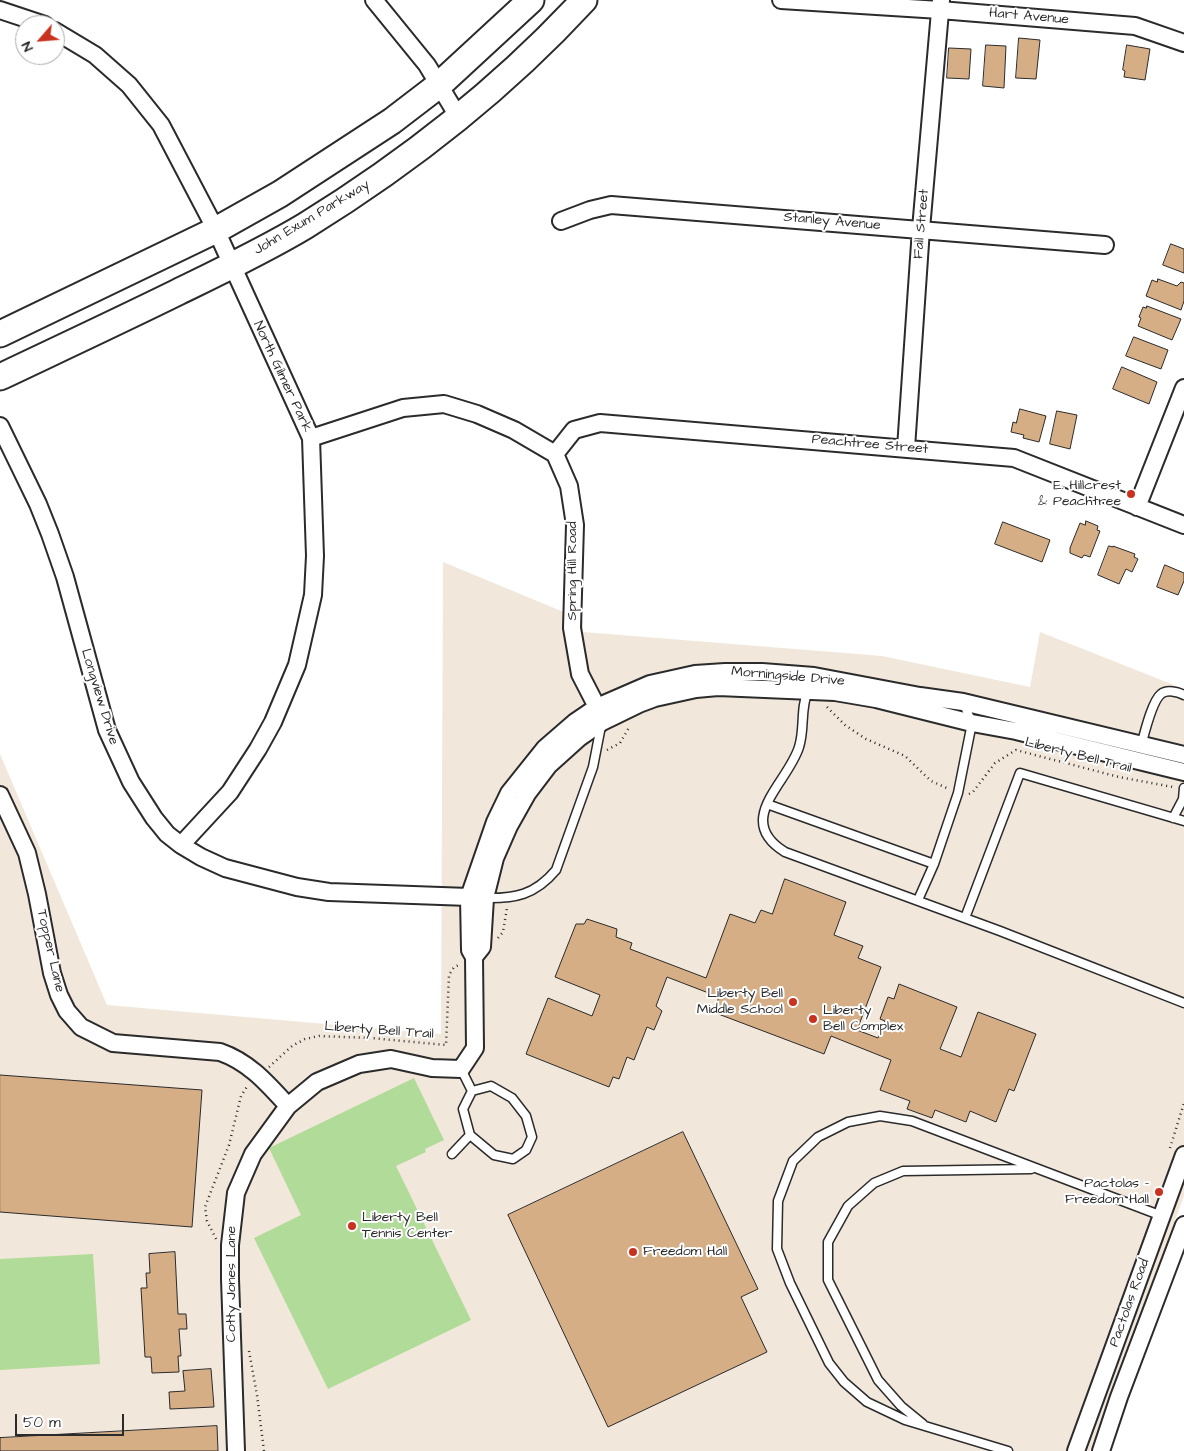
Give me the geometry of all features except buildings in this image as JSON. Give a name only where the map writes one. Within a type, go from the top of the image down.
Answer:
[{"type":"main road","points":[[0,333],[216,230],[280,194],[392,121],[439,85],[531,0]]},
{"type":"main road","name":"John Exum Parkway","points":[[0,377],[231,266],[304,226],[372,183],[459,118],[520,65],[584,0]]},
{"type":"street","points":[[374,0],[427,65],[459,118]]},
{"type":"street","name":"Hart Avenue","points":[[781,0],[941,5],[1135,26],[1184,43]]},
{"type":"street","name":"Fall Street","points":[[906,448],[921,229],[941,5]]},
{"type":"street","points":[[0,10],[15,15]]},
{"type":"street","name":"North Gilmer Park","points":[[65,37],[95,55],[129,85],[161,124],[216,230],[311,438],[315,556],[313,595],[297,665],[273,722],[258,749],[230,792],[181,846]]},
{"type":"street","name":"Stanley Avenue","points":[[562,221],[590,210],[611,205],[921,229],[1105,246]]},
{"type":"street","points":[[1137,507],[1184,388]]},
{"type":"street","points":[[311,438],[403,408],[444,404],[477,414],[514,430],[555,454]]},
{"type":"street","name":"Peachtree Street","points":[[555,454],[574,430],[600,423],[1014,458],[1184,525]]},
{"type":"street","name":"Longview Drive","points":[[0,426],[38,504],[50,534],[65,577],[107,730],[131,782],[166,834],[181,846],[225,868],[297,887],[329,892],[477,898]]},
{"type":"street","name":"Spring Hill Road","points":[[555,454],[568,486],[575,525],[572,628],[580,674],[600,715]]},
{"type":"street","name":"Morningside Drive","points":[[477,898],[495,822],[509,793],[544,748],[575,722],[600,715],[650,684],[695,674],[762,672],[809,689],[876,698],[972,723],[1139,752],[1184,755]]},
{"type":"street","name":"Morningside Drive","points":[[809,689],[846,681],[920,696],[963,702],[1139,752],[1184,772]]},
{"type":"street","name":"Topper Lane","points":[[0,795],[27,853],[52,973],[59,995],[67,1011],[80,1027],[113,1043],[220,1052],[234,1057],[248,1065],[288,1106]]},
{"type":"street","points":[[461,1069],[475,1048],[474,957],[470,950],[477,898]]},
{"type":"street","name":"Cotty Jones Lane","points":[[236,1451],[230,1246],[236,1193],[253,1154],[288,1106],[317,1082],[359,1064],[391,1059],[432,1068],[461,1069]]},
{"type":"street","name":"Pactolas Road","points":[[1076,1451],[1184,1155]]},
{"type":"street","points":[[1162,1216],[1184,1221]]},
{"type":"street","name":"Pactolas Road","points":[[1102,1451],[1119,1397],[1184,1225]]},
{"type":"lane","points":[[809,689],[799,748],[767,804],[762,819],[768,837],[774,846],[785,852],[918,900],[1184,1003]]},
{"type":"lane","points":[[1139,752],[1156,700],[1167,691],[1184,695]]},
{"type":"lane","points":[[918,900],[934,864],[958,792],[972,723],[963,702]]},
{"type":"lane","points":[[477,898],[506,899],[529,892],[545,882],[556,870],[593,767],[600,715]]},
{"type":"lane","points":[[965,918],[1020,773],[1184,821]]},
{"type":"lane","points":[[1173,818],[1183,799],[1183,789]]},
{"type":"lane","points":[[767,804],[934,864]]},
{"type":"lane","points":[[461,1069],[472,1091]]},
{"type":"lane","points":[[491,1086],[512,1098],[526,1116],[532,1137],[526,1150],[512,1159],[494,1155],[470,1135],[462,1109],[472,1091],[491,1086]]},
{"type":"lane","points":[[1008,1451],[905,1420],[867,1402],[844,1382],[829,1363],[790,1283],[777,1249],[778,1201],[793,1161],[818,1137],[848,1122],[880,1116],[912,1121],[1162,1216]]},
{"type":"lane","points":[[452,1154],[470,1135]]},
{"type":"lane","points":[[926,1426],[901,1406],[878,1380],[828,1280],[828,1242],[848,1206],[874,1183],[903,1171],[1036,1169]]},
{"type":"path","points":[[809,689],[845,725],[866,739],[905,756],[931,781],[958,792]]},
{"type":"path","points":[[595,755],[620,743],[631,724]]},
{"type":"path","name":"Liberty Bell Trail","points":[[958,792],[968,794],[973,792],[995,763],[1016,750],[1119,777],[1183,789]]},
{"type":"path","name":"Liberty Bell Trail","points":[[230,1246],[219,1243],[214,1237],[207,1221],[205,1208],[229,1145],[242,1096],[249,1084],[292,1046],[305,1039],[371,1038],[446,1045],[449,975],[454,967],[474,957],[494,943],[503,932],[507,908],[506,899]]},
{"type":"path","points":[[249,1349],[258,1395],[264,1451]]},
{"type":"shaded area","name":"Liberty Bell Complex","points":[[443,562],[583,620],[583,632],[882,656],[1030,687],[1040,632],[1184,689],[1184,1196],[1090,1451],[0,1451],[0,754],[107,1005],[441,1034]]},
{"type":"green space","name":"Liberty Bell Tennis Center","points":[[414,1078],[444,1140],[425,1149],[426,1152],[396,1166],[471,1320],[328,1389],[254,1238],[301,1215],[269,1148]]},
{"type":"green space","points":[[93,1254],[100,1364],[0,1370],[0,1259]]},
{"type":"place","name":"E. Hillcrest & Peachtree","points":[[1131,494]]},
{"type":"place","name":"Liberty Bell Middle School","points":[[793,1002]]},
{"type":"place","name":"Liberty Bell Complex","points":[[813,1019]]},
{"type":"place","name":"Pactolas - Freedom Hall","points":[[1159,1192]]},
{"type":"place","name":"Liberty Bell Tennis Center","points":[[352,1226]]},
{"type":"place","name":"Freedom Hall","points":[[633,1252]]}]
